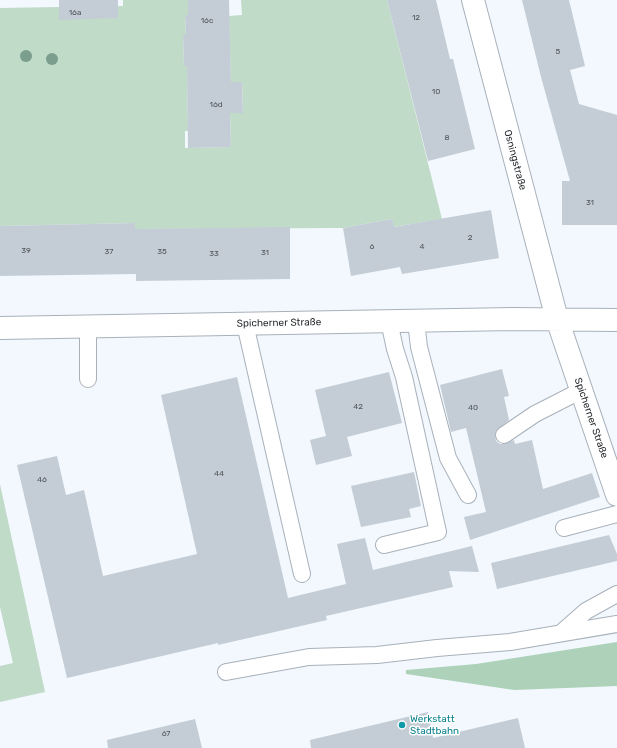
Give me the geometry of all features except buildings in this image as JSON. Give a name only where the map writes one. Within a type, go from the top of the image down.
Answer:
[{"type":"street","name":"Osningstraße","points":[[473,0],[557,319]]},
{"type":"street","name":"Spicherner Straße","points":[[0,328],[389,321],[557,319],[617,320]]},
{"type":"street","name":"Spicherner Straße","points":[[557,319],[617,495]]},
{"type":"lane","points":[[384,544],[438,532],[404,377],[395,349],[389,321]]},
{"type":"lane","points":[[416,321],[419,347],[448,458],[468,495]]},
{"type":"lane","points":[[245,324],[302,574]]},
{"type":"lane","points":[[88,326],[88,379]]},
{"type":"lane","points":[[504,435],[535,414],[582,390]]},
{"type":"lane","points":[[564,528],[617,514]]},
{"type":"lane","points":[[561,633],[586,611],[617,594]]},
{"type":"lane","points":[[226,672],[309,658],[377,655],[510,642],[617,624]]},
{"type":"green space","points":[[123,0],[188,0],[188,15],[185,15],[186,34],[183,34],[184,66],[187,66],[188,131],[185,131],[185,148],[231,147],[230,113],[243,113],[242,82],[231,82],[229,16],[242,15],[241,0],[387,0],[442,219],[393,227],[392,219],[343,228],[135,229],[135,223],[0,226],[0,8],[59,7],[59,20],[90,7],[123,6]]},
{"type":"green space","points":[[0,484],[45,692],[0,702],[0,666],[13,663],[0,607]]},
{"type":"green space","points":[[617,642],[617,686],[514,690],[406,674],[406,670],[476,664]]},
{"type":"place","name":"Werkstatt Stadtbahn","points":[[402,725]]}]
